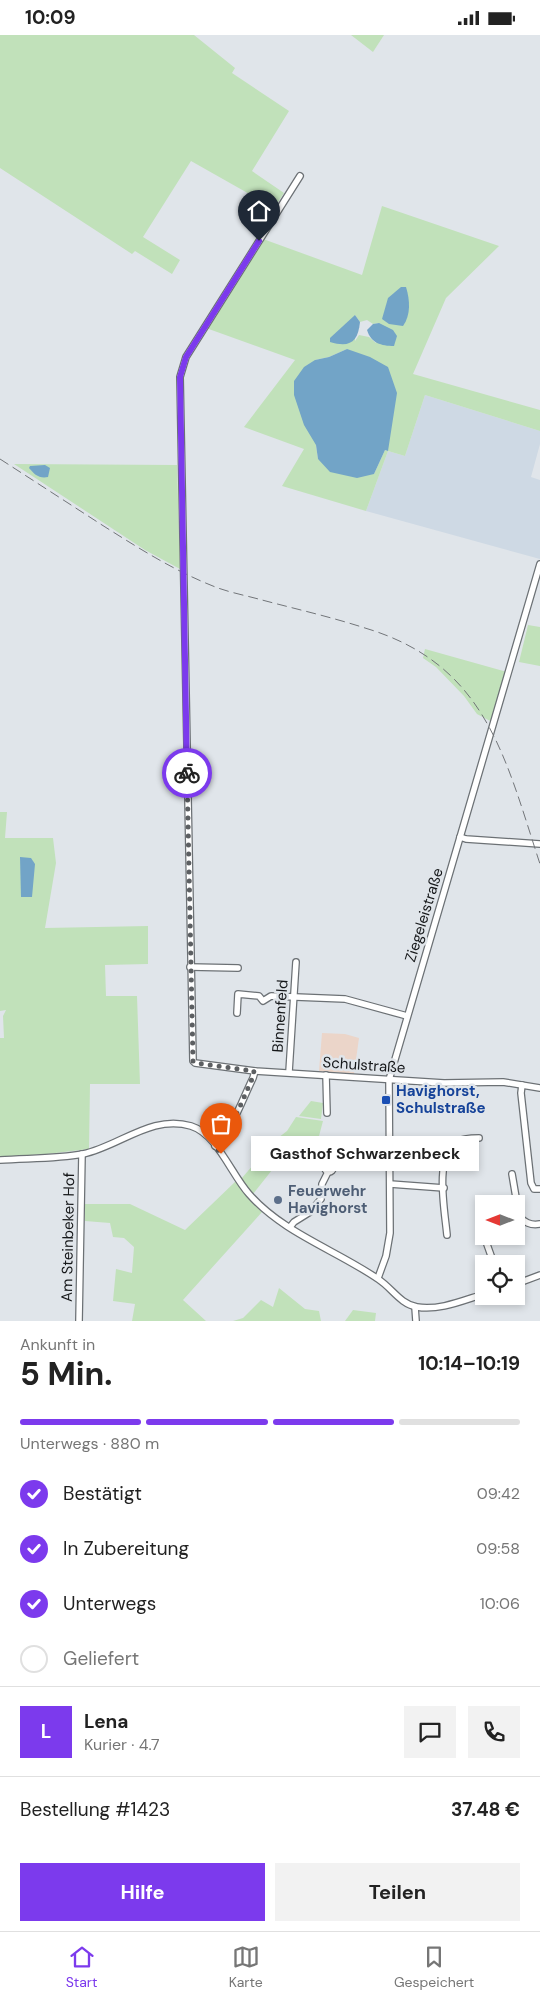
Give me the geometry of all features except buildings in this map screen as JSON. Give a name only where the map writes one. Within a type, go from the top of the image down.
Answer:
[{"type":"street","points":[[238,969],[190,967],[180,377],[182,366],[191,348],[300,176]]},
{"type":"street","name":"Ziegeleistraße","points":[[378,1278],[386,1256],[390,1233],[389,1080],[406,1016],[540,564]]},
{"type":"street","points":[[460,837],[540,844]]},
{"type":"street","name":"Binnenfeld","points":[[289,1072],[296,962]]},
{"type":"street","name":"Schulstraße","points":[[190,967],[192,1055],[193,1061],[196,1063],[254,1071],[389,1080],[444,1083],[503,1081],[540,1088]]},
{"type":"street","points":[[237,1013],[238,994],[259,996],[263,1001],[271,996],[345,999],[406,1016]]},
{"type":"street","points":[[215,1146],[222,1139],[231,1123],[253,1077],[254,1071]]},
{"type":"street","points":[[326,1075],[327,1113]]},
{"type":"street","points":[[522,1085],[521,1093],[530,1183],[534,1189],[540,1189]]},
{"type":"street","points":[[0,1160],[82,1154],[102,1148],[151,1127],[166,1123],[183,1124],[206,1133],[250,1195],[270,1214],[378,1278],[403,1301],[415,1307],[425,1308],[475,1296]]},
{"type":"street","points":[[447,1235],[444,1161],[448,1151],[456,1142],[479,1138]]},
{"type":"street","name":"Am Steinbeker Hof","points":[[79,1321],[82,1154]]},
{"type":"street","points":[[290,1227],[294,1222],[310,1213],[321,1199],[322,1184],[328,1172]]},
{"type":"street","points":[[512,1174],[519,1215],[522,1220],[530,1224],[540,1224]]},
{"type":"street","points":[[390,1184],[444,1188]]},
{"type":"street","points":[[525,1281],[540,1275]]},
{"type":"street","points":[[415,1307],[416,1321]]},
{"type":"shaded area","points":[[425,395],[540,431],[540,444],[531,477],[540,480],[540,559],[366,511],[388,451],[405,456]]},
{"type":"shaded area","points":[[322,1033],[345,1034],[359,1038],[354,1074],[319,1071]]},
{"type":"green space","points":[[0,35],[194,35],[235,68],[232,73],[289,111],[252,171],[284,193],[274,208],[191,161],[143,237],[180,260],[172,274],[135,251],[132,254],[0,168]]},
{"type":"green space","points":[[351,35],[384,35],[373,52]]},
{"type":"green space","points":[[382,206],[499,246],[446,298],[413,374],[540,410],[540,431],[425,395],[405,456],[388,451],[366,511],[282,486],[304,449],[244,427],[295,360],[206,328],[263,239],[362,275]],"holes":[[[355,315],[360,322],[367,320],[373,324],[379,323],[376,343],[369,337],[359,335],[355,341]],[[347,349],[388,451],[385,450],[374,474],[318,459],[316,445],[315,360],[329,357]]]},
{"type":"green space","points":[[14,464],[177,465],[180,569],[145,550]]},
{"type":"green space","points":[[528,625],[540,627],[540,666],[519,662]]},
{"type":"green space","points":[[425,649],[507,672],[492,722],[477,714],[464,696],[436,667],[423,658]]},
{"type":"green space","points":[[0,812],[7,812],[5,838],[53,838],[56,863],[45,928],[148,926],[148,964],[105,965],[106,996],[137,996],[140,1084],[90,1084],[89,1149],[0,1157],[0,1038],[4,1038],[3,1016],[6,1010],[0,1011]]},
{"type":"green space","points":[[311,1101],[323,1103],[321,1119],[299,1116]]},
{"type":"green space","points":[[296,1117],[323,1121],[319,1136],[302,1148],[290,1152],[276,1165],[253,1194],[241,1179],[274,1141],[287,1131]]},
{"type":"green space","points":[[236,1181],[262,1212],[183,1300],[206,1321],[132,1321],[135,1304],[113,1301],[116,1269],[132,1273],[134,1247],[124,1238],[113,1237],[110,1223],[85,1221],[85,1204],[130,1204],[185,1230]]},
{"type":"green space","points":[[279,1288],[305,1309],[319,1311],[321,1321],[233,1321],[243,1318],[261,1300],[273,1307]]},
{"type":"green space","points":[[353,1310],[376,1313],[375,1321],[345,1321]]},
{"type":"water","points":[[401,287],[406,287],[409,302],[409,312],[403,326],[389,324],[382,319],[388,298]]},
{"type":"water","points":[[355,315],[360,322],[355,339],[348,344],[330,342],[330,338]]},
{"type":"water","points":[[379,323],[393,330],[397,336],[394,346],[381,344],[371,338],[367,330],[373,324]]},
{"type":"water","points":[[347,349],[370,357],[388,367],[397,393],[388,451],[385,450],[374,474],[357,478],[330,472],[318,459],[316,445],[304,425],[294,395],[294,381],[304,367],[315,360],[329,357]]},
{"type":"water","points":[[45,465],[50,468],[48,477],[37,475],[29,468],[30,466]]},
{"type":"water","points":[[20,857],[31,858],[35,864],[32,897],[21,897]]},
{"type":"railway","points":[[0,459],[130,543],[188,575],[223,590],[365,628],[406,644],[438,665],[464,690],[485,719],[515,787],[540,864]]},
{"type":"way so far","points":[[187,773],[193,1061],[226,1068],[254,1071],[253,1077],[231,1123],[222,1139],[215,1146],[221,1154]]},
{"type":"place","name":"Havighorst, Schulstraße","points":[[386,1100]]},
{"type":"place","name":"Gasthof Schwarzenbeck","points":[[221,1154]]},
{"type":"place","name":"Feuerwehr Havighorst","points":[[278,1200]]},
{"type":"route","points":[[187,773],[180,377],[186,357],[259,241]]}]
